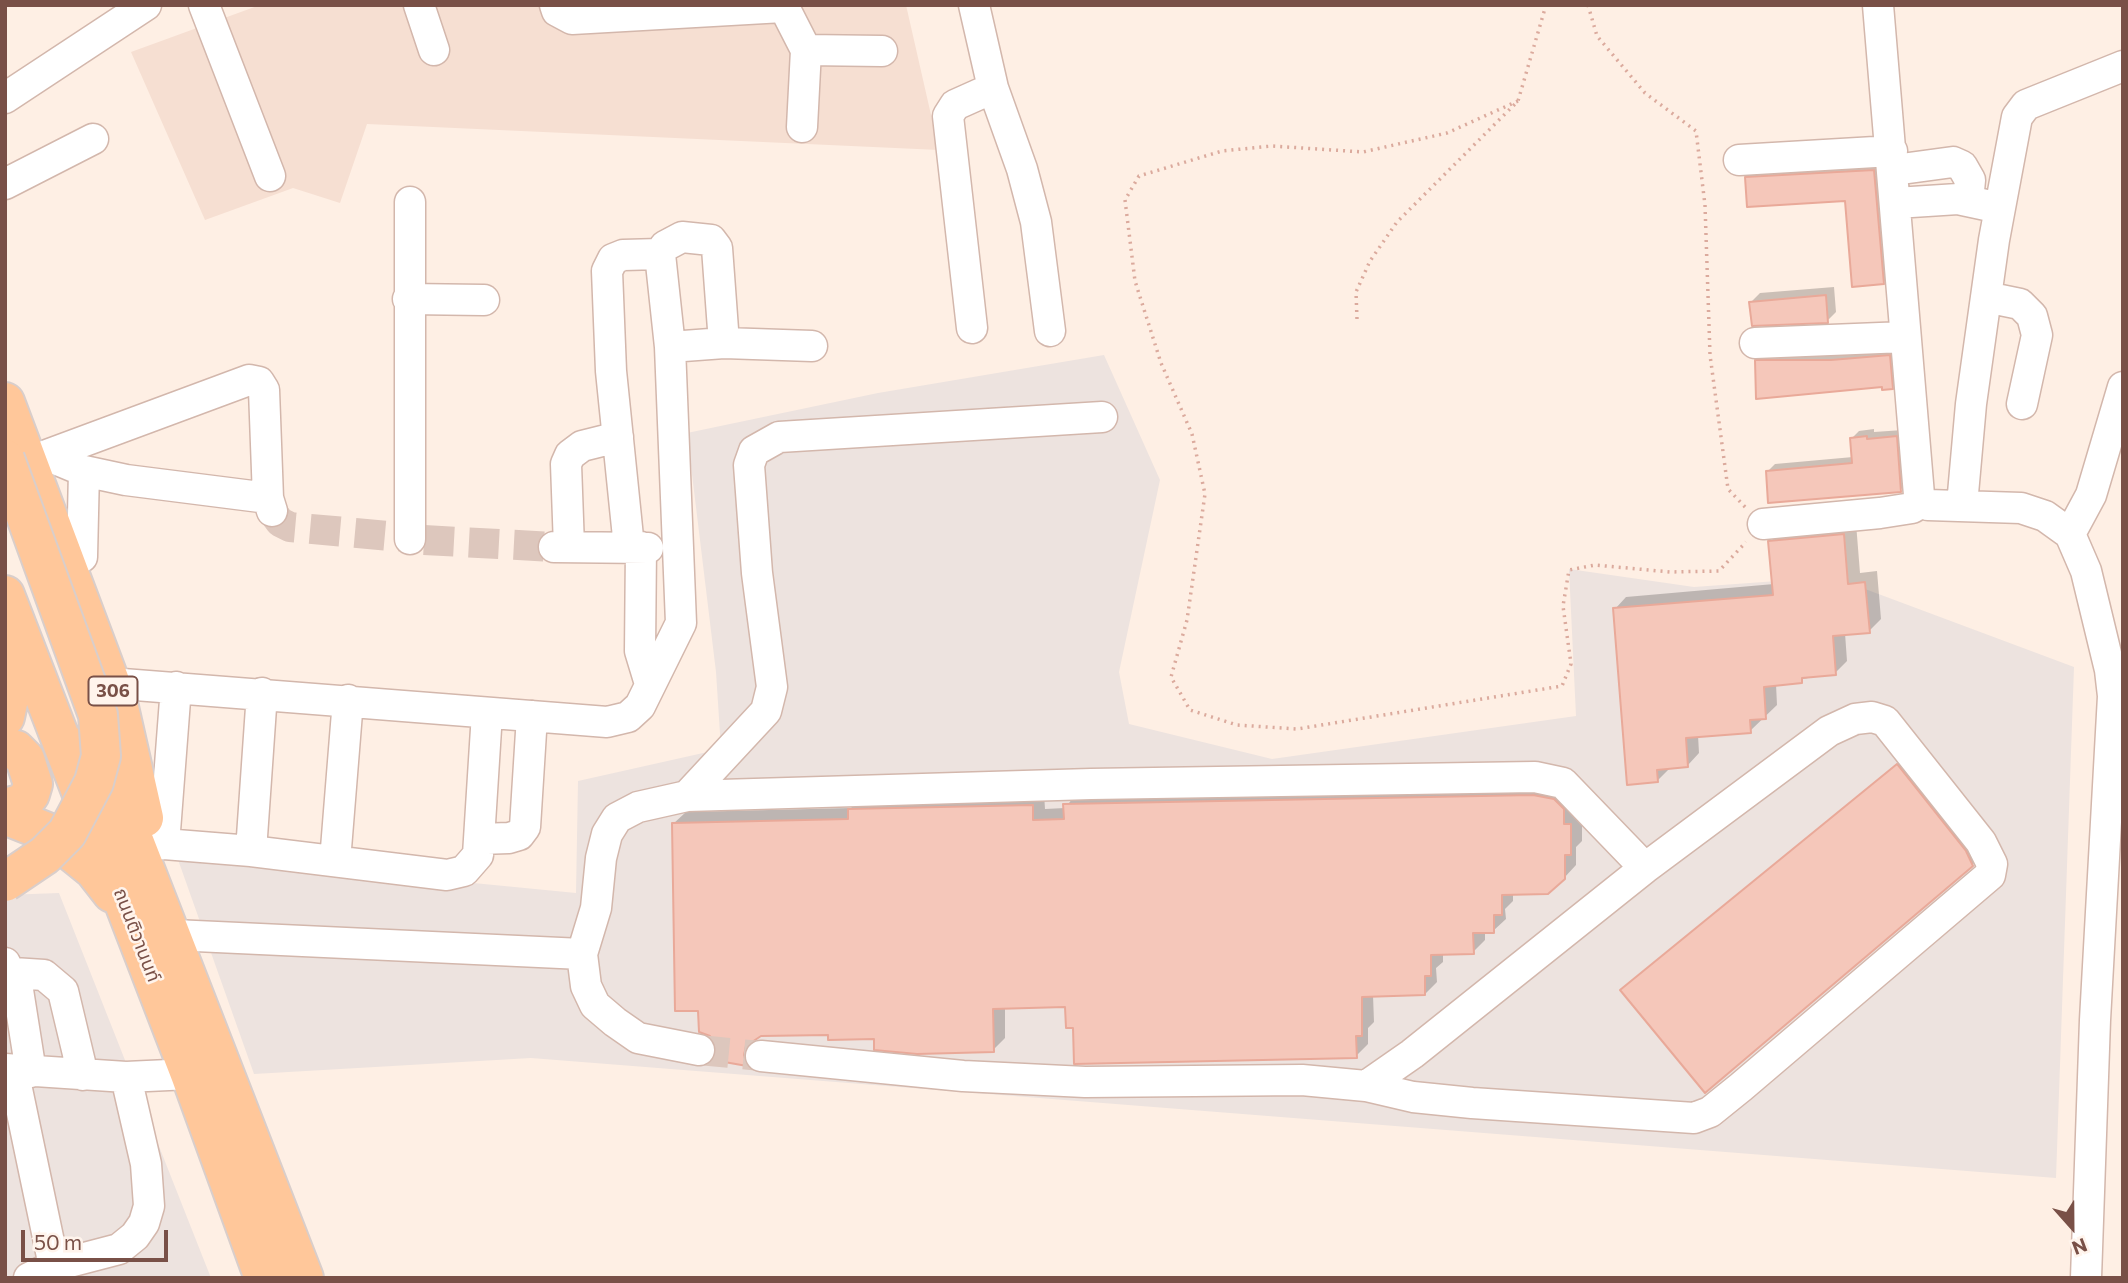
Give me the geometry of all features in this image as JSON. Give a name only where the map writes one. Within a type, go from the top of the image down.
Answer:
[{"type":"main road","name":"ถนนติวานนท์","points":[[5,402],[110,683],[157,844],[174,935],[190,989]]},
{"type":"main road","points":[[5,881],[45,855],[67,832],[94,782],[101,756],[98,715],[27,459]]},
{"type":"main road","name":"ถนนติวานนท์","points":[[5,508],[304,1278]]},
{"type":"main road","name":"ถนนติวานนท์","points":[[9,605],[190,1074],[264,1278]]},
{"type":"main road","points":[[5,717],[11,689],[9,605]]},
{"type":"main road","points":[[5,748],[16,750],[25,759],[33,784],[23,803],[5,808]]},
{"type":"main road","points":[[5,815],[47,832],[73,852],[94,870],[130,917]]},
{"type":"street","points":[[5,98],[146,5]]},
{"type":"street","points":[[204,5],[270,176]]},
{"type":"street","points":[[419,5],[434,50]]},
{"type":"street","points":[[555,5],[557,11],[572,19],[678,10],[783,6],[806,50],[802,127]]},
{"type":"street","points":[[974,5],[993,88],[1022,169],[1036,222],[1050,331]]},
{"type":"street","points":[[1878,5],[1893,160],[1905,337],[1922,502]]},
{"type":"street","points":[[806,50],[882,51]]},
{"type":"street","points":[[1962,505],[1971,404],[1986,297],[2017,117],[2026,105],[2123,66]]},
{"type":"street","points":[[972,328],[948,116],[955,105],[993,88]]},
{"type":"street","points":[[5,184],[93,139]]},
{"type":"street","points":[[1739,160],[1953,162],[1962,166],[1970,180],[1968,201]]},
{"type":"street","points":[[1896,203],[1968,201],[2000,208]]},
{"type":"street","points":[[410,202],[408,299],[411,538]]},
{"type":"street","points":[[110,683],[607,722],[628,717],[640,706],[681,623],[670,347],[660,254],[665,246],[682,237],[711,240],[719,257],[724,343]]},
{"type":"street","points":[[650,684],[640,651],[635,547],[611,371],[607,271],[613,259],[623,255],[660,254]]},
{"type":"street","points":[[1986,297],[2020,304],[2032,316],[2037,335],[2022,404]]},
{"type":"street","points":[[408,299],[484,300]]},
{"type":"street","points":[[1755,343],[1905,337]]},
{"type":"street","points":[[670,347],[724,343],[812,346]]},
{"type":"street","points":[[249,380],[259,382],[264,390],[270,504],[139,482],[27,459],[249,380]]},
{"type":"street","points":[[2070,534],[2091,495],[2123,387]]},
{"type":"street","points":[[687,796],[766,711],[772,687],[753,519],[749,465],[754,451],[779,437],[1102,417]]},
{"type":"street","points":[[618,437],[582,446],[570,455],[566,464],[561,547],[680,548]]},
{"type":"street","points":[[82,557],[84,471]]},
{"type":"street","points":[[1763,524],[1880,513],[1912,508],[1922,502],[2021,508],[2045,516],[2070,534],[2087,571],[2100,618],[2113,696],[2095,1020],[2086,1278]]},
{"type":"street","points":[[176,687],[157,844],[251,850],[447,875],[464,871],[478,855],[487,713]]},
{"type":"street","points":[[251,850],[262,693]]},
{"type":"street","points":[[335,861],[348,700]]},
{"type":"street","points":[[480,839],[509,838],[519,835],[525,827],[532,716]]},
{"type":"street","points":[[761,1056],[963,1076],[1086,1083],[1302,1080],[1366,1086],[1448,1100],[1694,1118],[1710,1112],[1741,1087],[1993,870],[1981,842],[1885,722],[1872,717],[1855,719],[1829,731],[1645,868],[1412,1054],[1366,1086]]},
{"type":"street","points":[[699,1050],[638,1038],[615,1022],[595,1005],[586,986],[582,954],[596,908],[601,859],[607,834],[617,818],[638,807],[687,796],[1104,784],[1535,777],[1563,783],[1645,868]]},
{"type":"street","points":[[174,935],[582,954]]},
{"type":"street","points":[[83,1075],[64,991],[44,975],[9,968],[16,1070],[41,1272],[119,1249],[135,1236],[144,1223],[149,1206],[146,1164],[126,1077]]},
{"type":"street","points":[[16,1070],[126,1077],[190,1074]]},
{"type":"path","points":[[1357,319],[1356,292],[1370,261],[1396,222],[1518,101],[1546,5]]},
{"type":"path","points":[[1518,101],[1447,133],[1363,152],[1272,146],[1222,151],[1139,176],[1125,200],[1135,281],[1161,363],[1192,434],[1205,494],[1187,620],[1171,677],[1190,710],[1237,725],[1297,729],[1562,686],[1572,664],[1563,606],[1569,570],[1595,565],[1670,572],[1719,571],[1763,524],[1728,489],[1710,355],[1705,205],[1696,131],[1645,93],[1597,36],[1588,5]]},
{"type":"shaded area","points":[[260,5],[906,5],[939,150],[367,124],[340,203],[293,188],[205,220],[131,52]]},
{"type":"shaded area","points":[[1104,355],[1160,480],[1119,672],[1129,724],[1272,759],[1576,716],[1569,569],[1694,587],[1833,577],[2074,667],[2056,1178],[531,1058],[254,1074],[176,854],[576,893],[578,781],[721,749],[716,672],[687,433],[878,393]]},
{"type":"shaded area","points":[[59,893],[211,1278],[5,1278],[5,895]]},
{"type":"building","points":[[1874,170],[1884,284],[1852,287],[1845,201],[1747,207],[1745,177]]},
{"type":"building","points":[[1826,295],[1828,323],[1752,326],[1749,302]]},
{"type":"building","points":[[1890,355],[1893,389],[1882,390],[1882,387],[1756,399],[1755,360],[1831,360]]},
{"type":"building","points":[[1867,436],[1867,439],[1897,436],[1901,492],[1768,503],[1766,471],[1852,463],[1850,438]]},
{"type":"building","points":[[1844,534],[1848,584],[1865,582],[1870,633],[1833,636],[1836,675],[1802,678],[1802,683],[1764,687],[1766,719],[1750,720],[1751,733],[1686,738],[1688,767],[1657,770],[1658,782],[1627,785],[1613,608],[1773,595],[1768,541]]},
{"type":"building","points":[[1897,764],[1966,851],[1973,866],[1705,1093],[1620,990]]},
{"type":"building","points":[[1533,795],[1554,799],[1564,809],[1564,824],[1571,824],[1571,855],[1565,855],[1565,879],[1548,894],[1502,895],[1502,915],[1494,915],[1494,933],[1473,933],[1474,954],[1431,955],[1431,976],[1425,976],[1425,995],[1362,997],[1362,1036],[1356,1036],[1357,1058],[1074,1064],[1073,1028],[1066,1028],[1065,1007],[993,1009],[994,1052],[917,1054],[874,1050],[874,1039],[828,1040],[828,1035],[761,1036],[746,1046],[744,1055],[747,1066],[713,1060],[716,1045],[710,1036],[699,1032],[698,1011],[675,1011],[672,823],[848,819],[848,809],[1033,805],[1033,820],[1064,819],[1063,804]]},
{"type":"tunnel","points":[[272,511],[280,522],[290,527],[400,537]]},
{"type":"tunnel","points":[[424,540],[554,547]]},
{"type":"tunnel","points":[[699,1050],[761,1056]]}]
